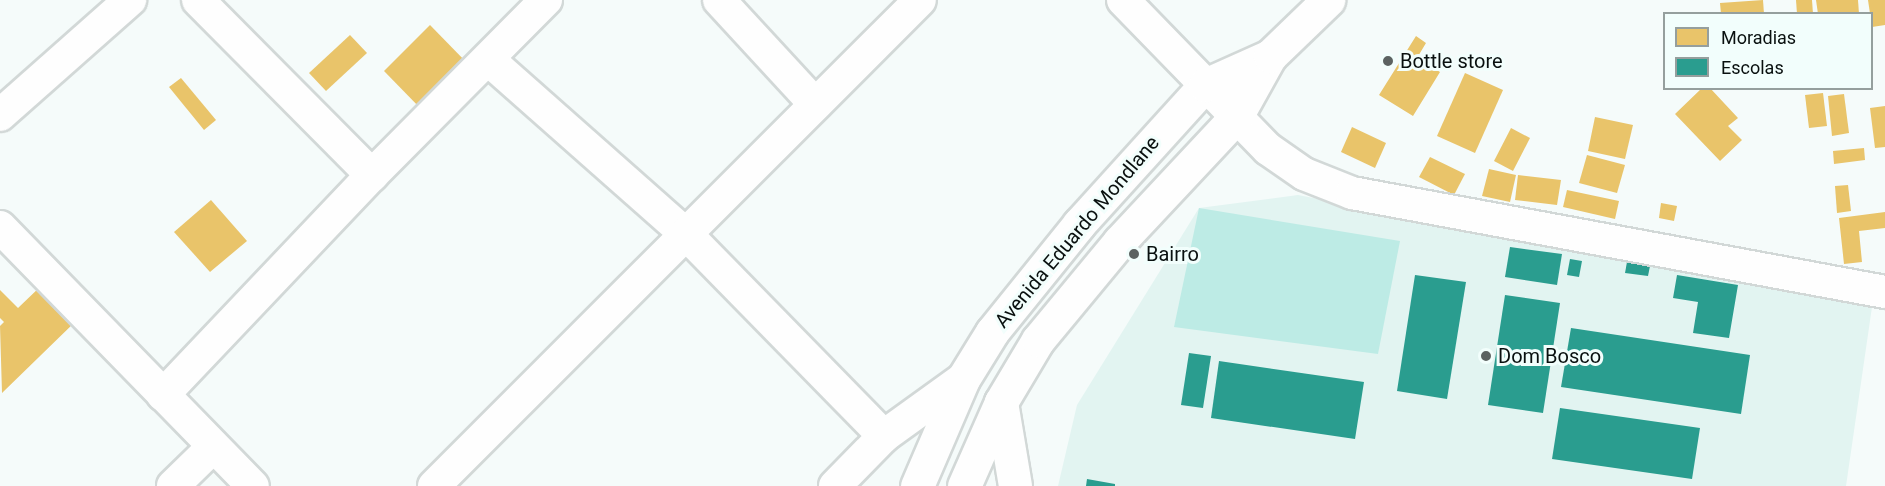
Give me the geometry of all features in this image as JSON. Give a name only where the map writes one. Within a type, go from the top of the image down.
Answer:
[{"type":"main road","name":"Avenida Eduardo Mondlane","points":[[964,486],[1001,402],[1038,340],[1112,251],[1236,117],[1270,56],[1328,0]]},
{"type":"main road","name":"Avenida Eduardo Mondlane","points":[[917,486],[963,379],[992,332],[1079,224],[1205,85],[1270,56]]},
{"type":"main road","points":[[1001,402],[1015,486]]},
{"type":"street","points":[[0,115],[130,0]]},
{"type":"street","points":[[198,0],[372,175]]},
{"type":"street","points":[[163,395],[372,175],[489,60],[546,0]]},
{"type":"street","points":[[719,0],[815,104]]},
{"type":"street","points":[[434,486],[920,0]]},
{"type":"street","points":[[1123,0],[1268,149],[1304,174],[1352,193],[1885,292]]},
{"type":"street","points":[[489,60],[686,234],[884,436]]},
{"type":"street","points":[[0,227],[253,486]]},
{"type":"street","points":[[835,486],[884,436],[963,379]]},
{"type":"street","points":[[173,486],[213,447]]},
{"type":"shaded area","name":"Dom Bosco","points":[[1298,195],[1872,307],[1846,486],[1058,486],[1077,405],[1199,208]]},
{"type":"shaded area","points":[[1199,208],[1400,241],[1378,354],[1174,327]]},
{"type":"building: Moradias","points":[[1763,0],[1764,12],[1721,12],[1720,3]]},
{"type":"building: Moradias","points":[[1796,0],[1812,0],[1813,12],[1797,12]]},
{"type":"building: Moradias","points":[[1816,0],[1858,0],[1859,12],[1818,12]]},
{"type":"building: Moradias","points":[[1868,0],[1885,0],[1885,25],[1873,27],[1873,12],[1870,12]]},
{"type":"building: Moradias","points":[[430,25],[470,66],[423,111],[384,71]]},
{"type":"building: Moradias","points":[[350,35],[367,53],[326,91],[309,73]]},
{"type":"building: Moradias","points":[[1416,36],[1426,43],[1417,58],[1440,72],[1413,116],[1379,95]]},
{"type":"building: Moradias","points":[[1465,73],[1503,90],[1475,153],[1437,136]]},
{"type":"building: Moradias","points":[[181,78],[216,120],[204,130],[169,87]]},
{"type":"building: Moradias","points":[[1700,90],[1712,90],[1738,118],[1728,126],[1742,140],[1720,161],[1675,114]]},
{"type":"building: Moradias","points":[[1823,93],[1827,126],[1809,128],[1805,95]]},
{"type":"building: Moradias","points":[[1844,94],[1849,133],[1832,136],[1828,96]]},
{"type":"building: Moradias","points":[[1885,106],[1885,147],[1875,148],[1870,108]]},
{"type":"building: Moradias","points":[[1595,117],[1633,125],[1625,159],[1588,151]]},
{"type":"building: Moradias","points":[[1352,127],[1386,143],[1375,168],[1341,152]]},
{"type":"building: Moradias","points":[[1511,128],[1530,138],[1513,171],[1494,161]]},
{"type":"building: Moradias","points":[[1864,148],[1865,160],[1834,164],[1833,151]]},
{"type":"building: Moradias","points":[[1587,155],[1625,165],[1617,193],[1579,183]]},
{"type":"building: Moradias","points":[[1430,157],[1465,174],[1454,195],[1419,177]]},
{"type":"building: Moradias","points":[[1489,169],[1516,175],[1510,202],[1482,196]]},
{"type":"building: Moradias","points":[[1518,175],[1561,180],[1557,205],[1515,200]]},
{"type":"building: Moradias","points":[[1848,185],[1851,211],[1837,213],[1835,186]]},
{"type":"building: Moradias","points":[[1567,190],[1619,201],[1615,219],[1563,207]]},
{"type":"building: Moradias","points":[[211,200],[247,241],[210,272],[174,232]]},
{"type":"building: Moradias","points":[[1661,203],[1677,206],[1674,221],[1659,218]]},
{"type":"building: Moradias","points":[[1885,212],[1885,228],[1859,231],[1862,262],[1844,264],[1839,218]]},
{"type":"building: Moradias","points":[[42,285],[76,321],[2,393],[0,326],[4,322],[0,318],[0,290],[18,308]]},
{"type":"building: Escolas","points":[[1510,247],[1562,254],[1557,285],[1505,277]]},
{"type":"building: Escolas","points":[[1570,259],[1582,261],[1579,277],[1567,275]]},
{"type":"building: Escolas","points":[[1627,262],[1650,266],[1648,276],[1625,273]]},
{"type":"building: Escolas","points":[[1415,275],[1466,282],[1447,399],[1397,391]]},
{"type":"building: Escolas","points":[[1677,275],[1738,285],[1729,338],[1693,333],[1698,302],[1673,298]]},
{"type":"building: Escolas","points":[[1505,295],[1560,303],[1543,413],[1488,405]]},
{"type":"building: Escolas","points":[[1571,328],[1750,355],[1741,414],[1561,387]]},
{"type":"building: Escolas","points":[[1189,353],[1211,356],[1203,408],[1181,405]]},
{"type":"building: Escolas","points":[[1219,361],[1364,382],[1355,439],[1211,418]]},
{"type":"building: Escolas","points":[[1560,408],[1700,428],[1692,479],[1552,459]]},
{"type":"building: Escolas","points":[[1087,479],[1115,484],[1115,486],[1086,486]]},
{"type":"place","name":"Bottle store","points":[[1388,61]]},
{"type":"place","name":"Bairro","points":[[1134,254]]},
{"type":"place","name":"Dom Bosco","points":[[1486,356]]}]
